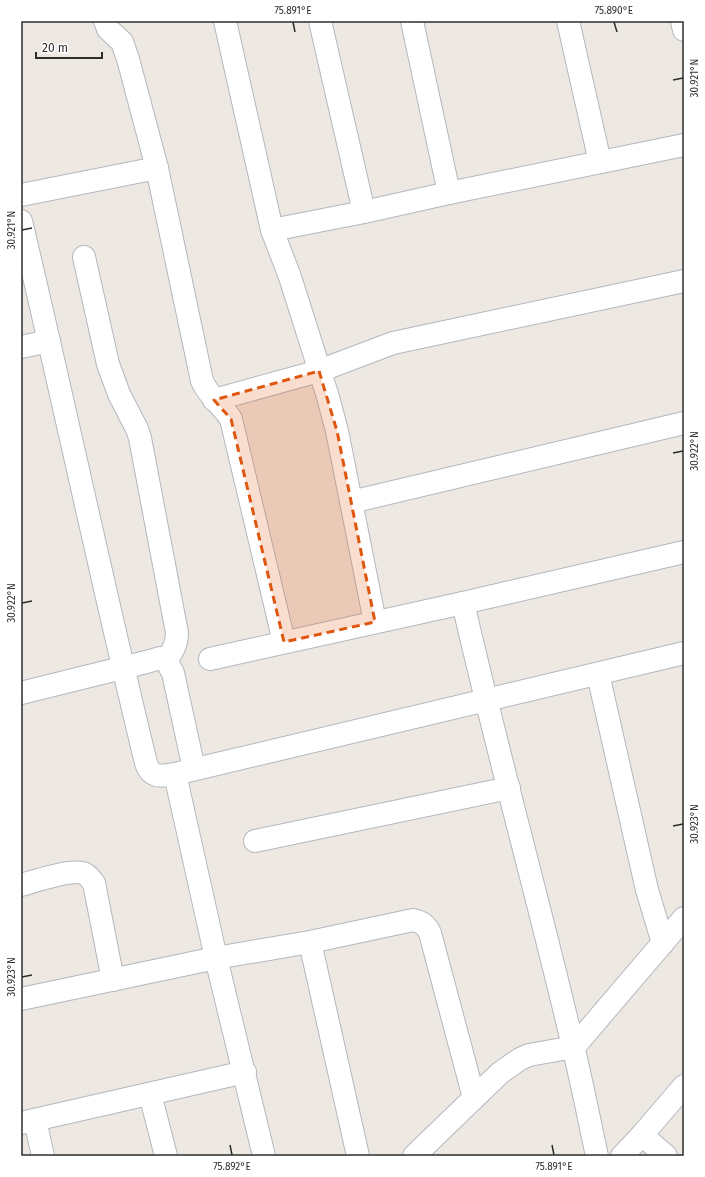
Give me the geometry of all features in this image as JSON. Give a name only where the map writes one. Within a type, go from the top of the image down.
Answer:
[{"type":"street","points":[[105,21],[108,29],[122,42],[124,46],[157,168],[202,381],[206,390],[231,418],[284,642]]},
{"type":"street","points":[[225,21],[272,230],[288,271],[337,431],[375,622]]},
{"type":"street","points":[[320,21],[364,212]]},
{"type":"street","points":[[412,21],[448,193]]},
{"type":"street","points":[[568,21],[600,162]]},
{"type":"street","points":[[682,21],[684,30]]},
{"type":"street","points":[[272,230],[684,145]]},
{"type":"street","points":[[21,195],[157,168]]},
{"type":"street","points":[[21,221],[123,668],[148,768],[151,773],[157,776],[185,772],[684,653]]},
{"type":"street","points":[[84,257],[108,364],[119,394],[140,438],[177,633],[177,641],[174,649],[166,660]]},
{"type":"street","points":[[214,400],[319,371],[393,343],[684,281]]},
{"type":"street","points":[[21,347],[49,341]]},
{"type":"street","points":[[351,502],[684,423]]},
{"type":"street","points":[[210,659],[684,552]]},
{"type":"street","points":[[463,603],[485,700],[509,788],[574,1047],[597,1156]]},
{"type":"street","points":[[21,692],[160,658],[166,660],[172,673],[185,772],[216,958],[245,1072],[264,1156]]},
{"type":"street","points":[[598,674],[647,890],[663,943]]},
{"type":"street","points":[[255,841],[509,788]]},
{"type":"street","points":[[21,885],[68,873],[85,874],[90,878],[94,883],[113,980]]},
{"type":"street","points":[[414,1156],[500,1073],[520,1059],[529,1055],[574,1047],[684,918]]},
{"type":"street","points":[[22,992],[113,980],[216,958],[310,942],[413,920],[421,922],[426,926],[430,933],[474,1098]]},
{"type":"street","points":[[310,942],[358,1156]]},
{"type":"street","points":[[43,1156],[28,1121],[150,1094],[186,1084],[245,1072]]},
{"type":"street","points":[[622,1156],[684,1086]]},
{"type":"street","points":[[150,1094],[166,1156]]},
{"type":"street","points":[[642,1135],[666,1156]]},
{"type":"highlighted area","points":[[319,371],[337,431],[375,622],[284,642],[231,419],[214,400]]}]
